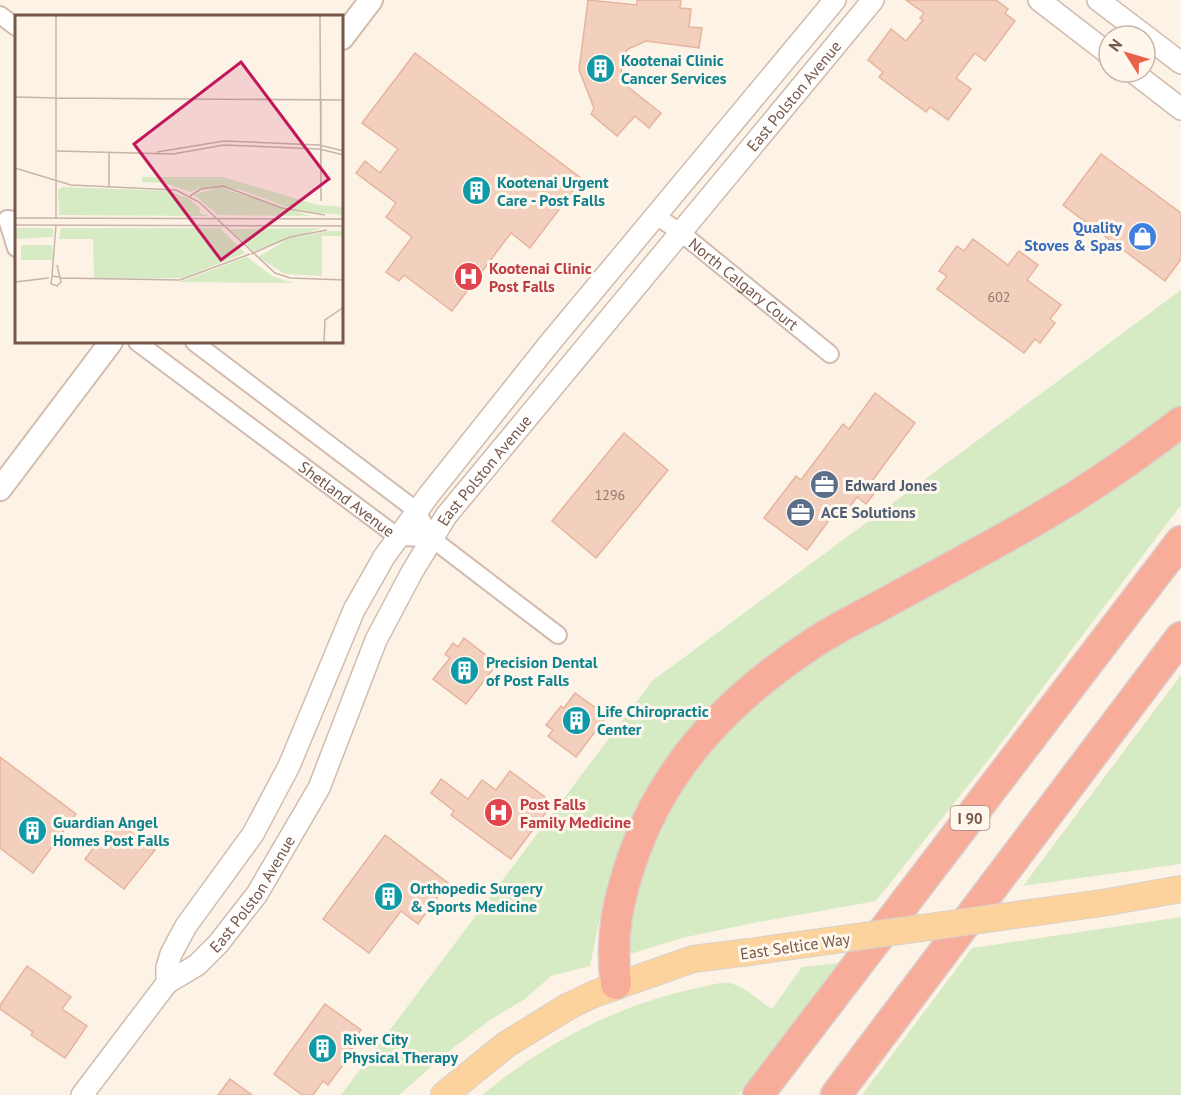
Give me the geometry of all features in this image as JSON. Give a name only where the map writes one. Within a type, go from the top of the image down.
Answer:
[{"type":"highway","points":[[616,984],[615,922],[627,872],[642,832],[662,792],[680,764],[711,726],[746,693],[816,641],[1046,514],[1101,480],[1181,422]]},
{"type":"highway","name":"I 90","points":[[758,1095],[1181,542]]},
{"type":"highway","points":[[836,1095],[1181,637]]},
{"type":"main road","points":[[344,35],[371,0]]},
{"type":"main road","points":[[0,489],[109,344]]},
{"type":"main road","name":"East Seltice Way","points":[[444,1095],[507,1044],[569,1006],[616,984],[693,959],[1102,903],[1181,889]]},
{"type":"street","name":"East Polston Avenue","points":[[167,983],[167,967],[171,954],[186,926],[253,834],[289,765],[354,610],[384,557],[417,511],[549,344],[835,0]]},
{"type":"street","name":"East Polston Avenue","points":[[82,1095],[167,983],[196,965],[218,944],[257,894],[319,789],[376,640],[431,538],[446,516],[873,0]]},
{"type":"street","points":[[1039,0],[1097,45]]},
{"type":"street","points":[[1098,0],[1181,63]]},
{"type":"street","points":[[0,15],[15,26]]},
{"type":"street","points":[[1149,84],[1181,109]]},
{"type":"street","name":"North Calgary Court","points":[[656,216],[680,232],[830,354]]},
{"type":"street","points":[[10,219],[15,244]]},
{"type":"street","name":"Shetland Avenue","points":[[140,344],[398,537],[431,538],[417,511],[197,344]]},
{"type":"street","points":[[431,538],[558,635]]},
{"type":"green space","points":[[1181,290],[1181,408],[1093,473],[801,639],[629,832],[607,883],[590,966],[551,976],[525,999],[490,1020],[448,1052],[399,1095],[341,1095],[652,681]]},
{"type":"green space","points":[[1181,436],[1181,505],[986,763],[876,901],[682,938],[630,954],[627,951],[623,908],[666,809],[728,727],[802,665]]},
{"type":"green space","points":[[1181,675],[1181,864],[1023,886]]},
{"type":"green space","points":[[1181,917],[1181,1095],[862,1095],[972,948]]},
{"type":"green space","points":[[839,963],[738,1095],[482,1095],[556,1043],[583,1028],[639,1004],[714,984],[729,983],[741,987],[772,1009],[802,967]]},
{"type":"building","name":"Kootenai Clinic Cancer Services","points":[[588,0],[637,5],[637,0],[681,0],[680,8],[691,9],[689,27],[702,28],[699,48],[646,41],[628,49],[622,57],[621,78],[628,87],[661,113],[649,128],[635,116],[617,136],[591,114],[594,108],[579,70]]},
{"type":"building","points":[[906,0],[996,0],[1008,9],[1005,13],[1015,21],[985,61],[975,53],[956,78],[971,89],[948,120],[930,107],[926,112],[879,77],[883,72],[868,60],[891,29],[906,41],[923,20],[920,18],[924,13]]},
{"type":"building","name":"Kootenai Urgent Care - Post Falls","points":[[415,53],[582,179],[530,248],[511,233],[452,311],[404,275],[399,281],[386,272],[412,237],[386,217],[396,203],[356,173],[365,161],[380,173],[398,149],[362,123]]},
{"type":"building","name":"Quality Stoves & Spas","points":[[1101,154],[1181,213],[1181,259],[1165,281],[1063,205]]},
{"type":"building","points":[[973,239],[1008,265],[1019,251],[1038,265],[1027,280],[1061,305],[1050,319],[1055,323],[1040,343],[1035,339],[1024,353],[937,289],[947,276],[939,271],[957,246],[964,251]]},
{"type":"building","points":[[875,393],[915,423],[872,481],[879,487],[866,504],[857,497],[842,517],[835,512],[807,550],[764,518],[796,476],[801,480],[843,424],[849,429]]},
{"type":"building","points":[[624,433],[668,470],[596,558],[552,521]]},
{"type":"building","name":"Precision Dental of Post Falls","points":[[464,638],[497,664],[466,704],[433,679],[450,658],[445,654],[453,643],[458,647]]},
{"type":"building","name":"Life Chiropractic Center","points":[[575,693],[607,716],[576,757],[548,736],[553,730],[546,725],[561,706],[564,708]]},
{"type":"building","name":"Guardian Angel Homes Post Falls","points":[[0,757],[76,814],[33,873],[0,848]]},
{"type":"building","name":"Post Falls Family Medicine","points":[[510,771],[553,803],[511,859],[451,815],[454,811],[431,793],[441,779],[468,799],[482,780],[496,790]]},
{"type":"building","points":[[115,820],[155,850],[124,889],[85,859]]},
{"type":"building","name":"Orthopedic Surgery & Sports Medicine","points":[[385,835],[448,883],[418,924],[401,911],[369,953],[323,919]]},
{"type":"building","points":[[27,966],[71,997],[62,1009],[87,1026],[65,1058],[31,1035],[33,1032],[0,1009],[0,1005]]},
{"type":"building","name":"River City Physical Therapy","points":[[325,1004],[361,1030],[349,1047],[354,1050],[328,1085],[323,1081],[313,1095],[302,1095],[274,1074]]},
{"type":"building","points":[[230,1079],[252,1095],[218,1095]]},
{"type":"place","name":"Kootenai Clinic Cancer Services","points":[[600,69]]},
{"type":"place","name":"Kootenai Urgent Care - Post Falls","points":[[476,191]]},
{"type":"place","name":"Quality Stoves & Spas","points":[[1143,236]]},
{"type":"place","name":"Kootenai Clinic Post Falls","points":[[468,277]]},
{"type":"place","name":"Edward Jones","points":[[824,485]]},
{"type":"place","name":"ACE Solutions","points":[[800,512]]},
{"type":"place","name":"Precision Dental of Post Falls","points":[[465,671]]},
{"type":"place","name":"Life Chiropractic Center","points":[[576,720]]},
{"type":"place","name":"Post Falls Family Medicine","points":[[499,813]]},
{"type":"place","name":"Guardian Angel Homes Post Falls","points":[[32,831]]},
{"type":"place","name":"Orthopedic Surgery & Sports Medicine","points":[[389,897]]},
{"type":"place","name":"River City Physical Therapy","points":[[322,1048]]}]
